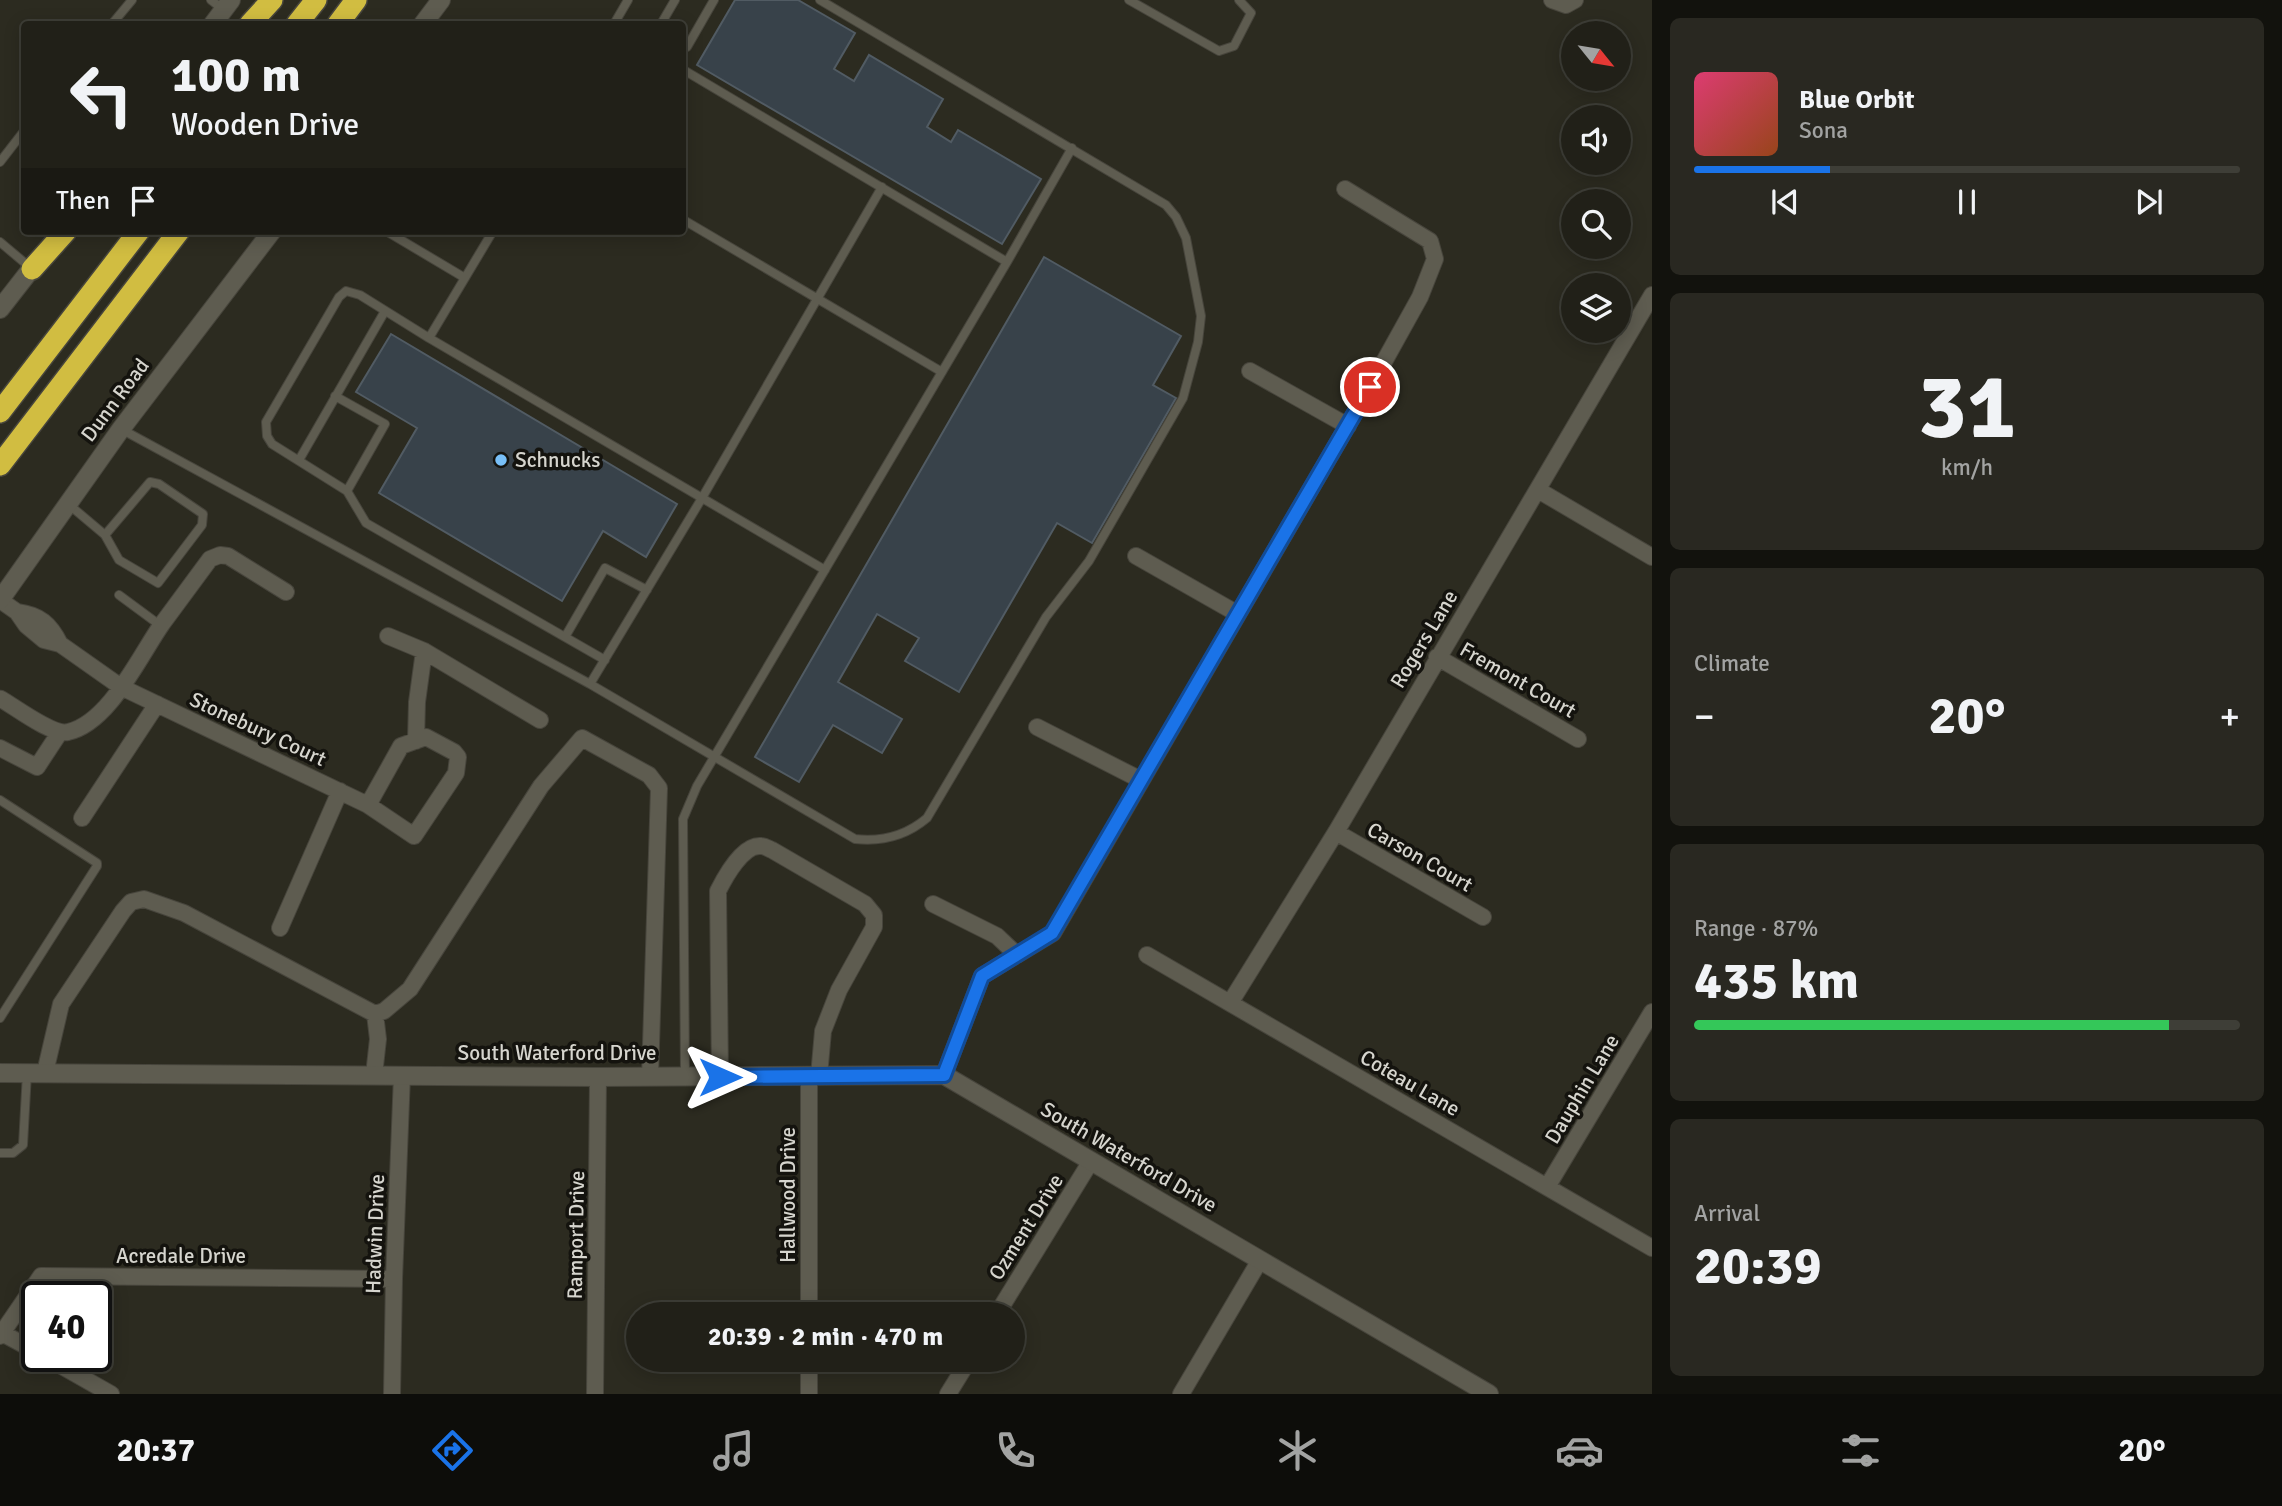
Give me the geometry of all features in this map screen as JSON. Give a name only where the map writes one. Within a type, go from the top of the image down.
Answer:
[{"type":"highway","points":[[253,21],[272,0]]},
{"type":"highway","points":[[299,21],[316,0]]},
{"type":"highway","points":[[340,21],[356,0]]},
{"type":"highway","points":[[32,269],[62,235]]},
{"type":"highway","points":[[0,412],[136,235]]},
{"type":"highway","points":[[0,465],[176,235]]},
{"type":"street","points":[[425,21],[441,0]]},
{"type":"street","points":[[1552,0],[1566,5],[1574,0]]},
{"type":"street","points":[[944,1075],[982,976],[1052,933],[1348,426],[1420,297],[1435,259],[1430,241],[1345,189]]},
{"type":"street","points":[[0,309],[57,235]]},
{"type":"street","name":"Dunn Road","points":[[0,600],[121,429],[269,235]]},
{"type":"street","name":"Rogers Lane","points":[[1230,1003],[1336,832],[1437,657],[1647,314],[1652,295]]},
{"type":"street","points":[[1250,371],[1348,426]]},
{"type":"street","points":[[1538,490],[1652,556]]},
{"type":"street","points":[[0,700],[53,730],[66,733],[96,716],[121,687],[210,559],[220,555],[228,556],[286,592]]},
{"type":"street","points":[[1136,556],[1238,614]]},
{"type":"street","name":"Stonebury Court","points":[[0,600],[17,612],[26,625],[44,640],[60,645],[121,687],[368,805],[414,836],[456,773],[458,757],[454,752],[426,737],[416,741]]},
{"type":"street","points":[[388,636],[424,651],[540,720]]},
{"type":"street","points":[[368,805],[401,746],[416,741],[417,702],[424,651]]},
{"type":"street","name":"Fremont Court","points":[[1437,657],[1578,739]]},
{"type":"street","name":"Stonebury Court","points":[[82,818],[157,705]]},
{"type":"street","points":[[1037,727],[1141,780]]},
{"type":"street","points":[[0,748],[37,767],[60,732]]},
{"type":"street","points":[[49,1073],[47,1064],[61,1004],[123,911],[131,902],[145,899],[184,913],[376,1014],[384,1011],[410,989],[541,786],[582,738],[649,775],[660,788],[650,1077]]},
{"type":"street","name":"Stonebury Court","points":[[280,928],[340,791]]},
{"type":"street","name":"Carson Court","points":[[1336,832],[1483,917]]},
{"type":"street","name":"Hallwood Drive","points":[[720,1077],[718,891],[727,873],[749,849],[759,845],[865,904],[874,915],[874,927],[839,990],[822,1031],[814,1076],[809,1302]]},
{"type":"street","points":[[933,904],[997,936],[1017,955]]},
{"type":"street","name":"Coteau Lane","points":[[1147,955],[1652,1248]]},
{"type":"street","name":"Dauphin Lane","points":[[1547,1187],[1652,1012]]},
{"type":"street","points":[[374,1075],[378,1039],[376,1014]]},
{"type":"street","name":"South Waterford Drive","points":[[0,1073],[598,1077],[944,1075],[1489,1394]]},
{"type":"street","name":"Hadwin Drive","points":[[392,1394],[402,1075]]},
{"type":"street","name":"Ramport Drive","points":[[595,1394],[598,1077]]},
{"type":"street","name":"Ozment Drive","points":[[1004,1302],[1091,1161]]},
{"type":"street","points":[[1181,1394],[1260,1260]]},
{"type":"street","name":"Acredale Drive","points":[[1,1334],[41,1276],[394,1279]]},
{"type":"street","points":[[1,1334],[21,1344]]},
{"type":"street","points":[[72,1372],[111,1394]]},
{"type":"street","points":[[809,1372],[809,1394]]},
{"type":"street","points":[[948,1394],[962,1372]]},
{"type":"lane","points":[[114,21],[132,0]]},
{"type":"lane","points":[[616,21],[628,0]]},
{"type":"lane","points":[[663,21],[675,0]]},
{"type":"lane","points":[[686,47],[714,0]]},
{"type":"lane","points":[[121,429],[590,684],[855,839],[871,841],[907,831],[927,818],[1046,617],[1089,561],[1183,398],[1198,342],[1201,316],[1186,238],[1176,217],[1166,205],[820,0]]},
{"type":"lane","points":[[1129,0],[1219,51],[1234,46],[1251,13],[1238,0]]},
{"type":"lane","points":[[686,71],[1007,261]]},
{"type":"lane","points":[[0,162],[21,135]]},
{"type":"lane","points":[[685,1076],[683,819],[714,758],[1072,148]]},
{"type":"lane","points":[[590,684],[702,498],[882,187]]},
{"type":"lane","points":[[686,221],[942,372]]},
{"type":"lane","points":[[393,235],[465,278]]},
{"type":"lane","points":[[429,338],[491,235]]},
{"type":"lane","points":[[0,242],[32,269]]},
{"type":"lane","points":[[605,660],[366,523],[347,491],[272,444],[267,436],[265,422],[346,291],[360,295],[825,569]]},
{"type":"lane","points":[[299,460],[385,311]]},
{"type":"lane","points":[[335,396],[385,424],[347,491]]},
{"type":"lane","points":[[67,503],[107,538],[119,560],[154,582],[162,581],[202,525],[204,518],[203,514],[154,481],[146,485],[107,538]]},
{"type":"lane","points":[[565,637],[605,568],[647,590]]},
{"type":"lane","points":[[119,595],[161,626]]},
{"type":"lane","points":[[0,800],[97,863],[97,866],[0,1018]]},
{"type":"lane","points":[[0,1153],[13,1153],[23,1145],[27,1073]]},
{"type":"building","points":[[735,0],[798,0],[855,33],[834,69],[854,81],[869,55],[943,99],[927,127],[951,142],[958,130],[1041,179],[1002,244],[697,65]]},
{"type":"building","points":[[1044,257],[1181,336],[1153,385],[1176,398],[1092,543],[1057,523],[959,692],[905,661],[919,638],[877,614],[838,682],[902,719],[882,753],[833,725],[799,782],[755,757]]},
{"type":"building","name":"Schnucks","points":[[391,334],[677,504],[646,557],[603,531],[562,601],[379,493],[417,428],[356,392]]},
{"type":"place","name":"Schnucks","points":[[501,460]]},
{"type":"route","points":[[720,1077],[944,1075],[982,976],[1052,933],[1370,387]]}]
